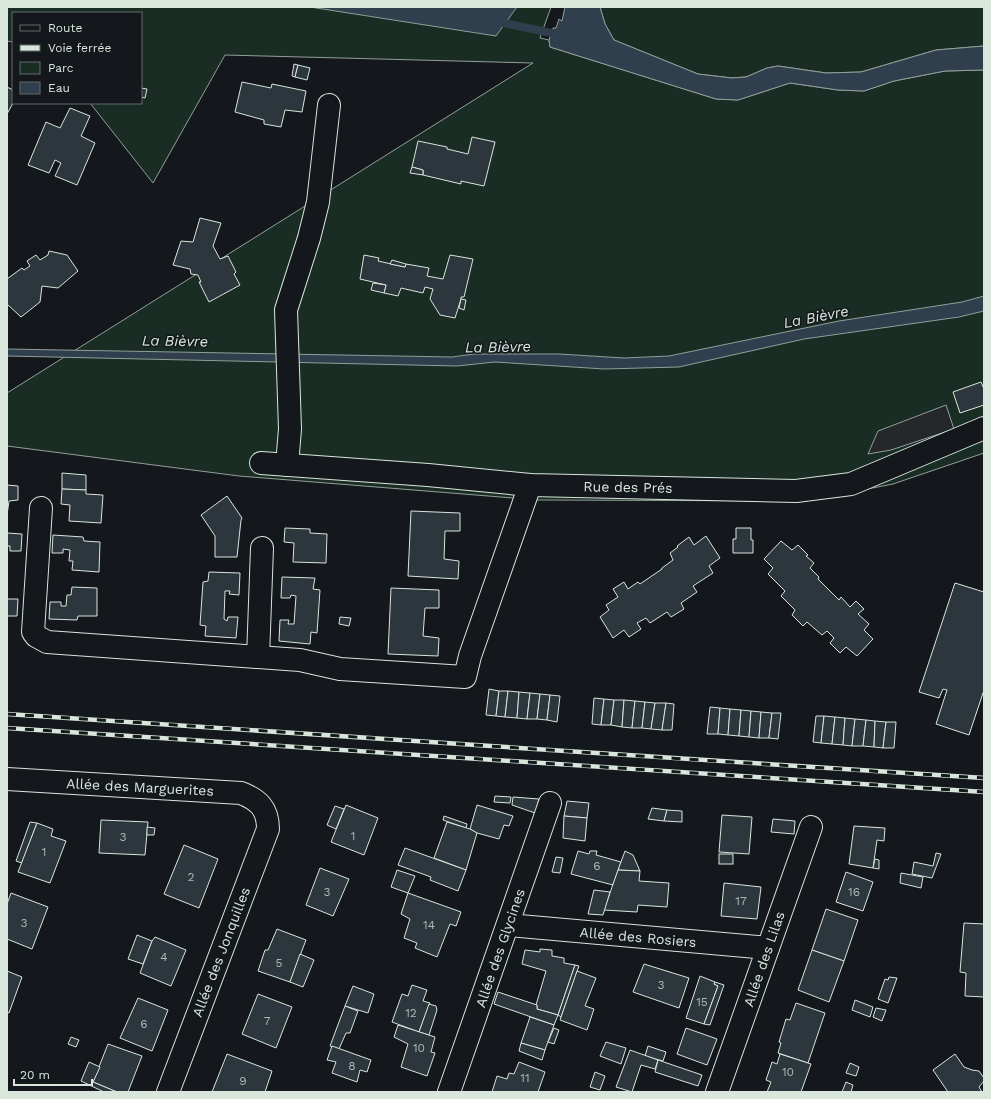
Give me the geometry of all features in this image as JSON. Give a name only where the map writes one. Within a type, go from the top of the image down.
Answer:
[{"type":"street","points":[[286,465],[290,429],[286,310],[309,238],[318,202],[329,105]]},
{"type":"street","name":"Rue des Prés","points":[[261,464],[428,475],[530,485],[796,491],[851,484],[984,428]]},
{"type":"street","points":[[41,508],[33,632],[36,636],[48,642],[300,660],[340,669],[464,676],[530,485]]},
{"type":"street","points":[[258,657],[262,548]]},
{"type":"street","name":"Allée des Marguerites","points":[[7,779],[242,793],[252,797],[266,812]]},
{"type":"street","name":"Allée des Glycines","points":[[450,1092],[550,803]]},
{"type":"street","name":"Allée des Jonquilles","points":[[168,1092],[268,829],[266,812]]},
{"type":"street","name":"Allée des Lilas","points":[[717,1092],[811,827]]},
{"type":"street","name":"Allée des Rosiers","points":[[508,925],[768,948]]},
{"type":"green space","points":[[7,7],[551,7],[540,38],[549,40],[550,47],[716,99],[738,100],[790,83],[838,90],[864,91],[894,81],[945,71],[984,70],[984,453],[893,484],[806,501],[538,500],[239,476],[7,446],[7,393],[533,63],[225,55],[153,183],[91,104],[142,104],[142,12],[12,12],[12,42],[7,41]]},
{"type":"green space","points":[[600,7],[984,7],[984,46],[936,50],[861,72],[826,73],[778,66],[767,68],[746,77],[732,78],[698,74],[614,40],[605,24]]},
{"type":"shaded area","points":[[946,405],[954,429],[891,450],[868,454],[878,431]]},
{"type":"water","points":[[310,7],[517,7],[496,36]]},
{"type":"water","points":[[565,7],[600,7],[605,24],[614,40],[698,74],[732,78],[746,77],[767,68],[778,66],[826,73],[861,72],[936,50],[984,46],[984,70],[945,71],[894,81],[864,91],[838,90],[790,83],[738,100],[716,99],[550,47],[549,40],[553,28],[556,28],[559,19],[562,21]]},
{"type":"water","points":[[984,296],[984,311],[959,317],[804,339],[679,367],[604,369],[495,362],[457,366],[7,356],[7,349],[452,357],[474,354],[559,354],[624,358],[669,356],[839,321],[962,302]]},
{"type":"building","points":[[294,64],[298,65],[295,77],[292,76]]},
{"type":"building","points":[[298,65],[310,68],[307,80],[295,77]]},
{"type":"building","points":[[242,82],[271,88],[272,84],[306,91],[302,112],[285,110],[281,127],[264,124],[264,120],[235,112]]},
{"type":"building","points":[[7,87],[12,90],[12,104],[7,114]]},
{"type":"building","points":[[142,88],[147,89],[145,98],[142,97]]},
{"type":"building","points":[[70,108],[90,116],[81,136],[95,143],[77,185],[55,176],[61,163],[55,160],[49,173],[28,165],[46,122],[60,128]]},
{"type":"building","points":[[472,137],[495,142],[484,186],[461,181],[461,184],[423,175],[423,170],[412,167],[418,141],[447,147],[447,149],[468,154]]},
{"type":"building","points":[[412,167],[423,170],[423,175],[410,173]]},
{"type":"building","points":[[200,218],[221,223],[213,246],[220,259],[228,256],[236,272],[234,274],[240,285],[209,302],[199,282],[201,282],[198,275],[191,274],[190,269],[173,265],[181,241],[193,242]]},
{"type":"building","points":[[49,251],[67,255],[78,271],[58,288],[42,286],[40,302],[21,317],[7,304],[7,279],[22,268],[24,270],[30,266],[27,261],[36,255],[40,260],[48,255]]},
{"type":"building","points":[[364,255],[379,258],[378,261],[405,267],[406,264],[429,268],[427,276],[443,279],[450,255],[473,259],[464,297],[461,297],[455,318],[440,315],[430,299],[433,289],[425,287],[423,293],[401,288],[398,296],[384,293],[386,285],[360,279]]},
{"type":"building","points":[[392,260],[406,264],[405,267],[390,264]]},
{"type":"building","points":[[373,283],[386,285],[384,293],[371,290]]},
{"type":"building","points":[[461,299],[466,300],[464,310],[459,308]]},
{"type":"building","points":[[981,382],[984,389],[984,405],[960,413],[953,392]]},
{"type":"building","points":[[62,473],[86,475],[86,490],[62,489]]},
{"type":"building","points":[[7,485],[18,486],[18,500],[9,501],[7,515]]},
{"type":"building","points":[[62,489],[86,490],[86,494],[103,495],[101,523],[69,521],[70,505],[61,504]]},
{"type":"building","points":[[227,496],[242,518],[237,557],[215,557],[215,536],[201,515]]},
{"type":"building","points":[[411,511],[460,513],[460,531],[445,531],[444,559],[459,561],[458,579],[408,576]]},
{"type":"building","points":[[285,528],[310,529],[310,533],[327,534],[326,563],[293,562],[294,543],[284,542]]},
{"type":"building","points":[[736,528],[751,528],[753,553],[733,553],[733,539],[736,539]]},
{"type":"building","points":[[7,533],[22,534],[21,551],[10,551],[10,546],[7,546]]},
{"type":"building","points":[[53,535],[83,537],[84,541],[100,542],[99,572],[72,570],[73,561],[69,561],[70,550],[63,549],[63,553],[52,553]]},
{"type":"building","points":[[706,536],[720,558],[709,566],[713,573],[693,586],[697,592],[681,603],[684,609],[671,617],[667,612],[650,623],[646,618],[637,623],[641,629],[629,637],[624,630],[613,638],[600,617],[609,610],[606,605],[618,597],[613,589],[624,582],[628,589],[638,582],[640,584],[673,560],[670,553],[689,537],[694,545]]},
{"type":"building","points":[[781,541],[792,550],[798,545],[808,555],[806,556],[814,563],[810,568],[819,577],[818,579],[839,600],[841,597],[850,607],[856,601],[864,609],[858,614],[869,624],[864,630],[873,639],[857,656],[846,647],[840,653],[830,643],[834,638],[827,631],[822,635],[807,622],[803,626],[792,615],[795,610],[781,596],[785,591],[768,574],[773,568],[764,559]]},
{"type":"building","points":[[209,572],[240,573],[239,595],[229,594],[230,591],[225,591],[224,619],[227,621],[228,617],[238,617],[236,638],[205,636],[206,626],[200,625],[203,582],[208,581]]},
{"type":"building","points":[[282,577],[315,578],[313,589],[320,590],[317,633],[311,632],[310,644],[279,641],[280,620],[289,620],[288,624],[294,624],[296,596],[291,595],[290,598],[281,598]]},
{"type":"building","points":[[955,583],[984,592],[984,690],[969,735],[936,724],[947,690],[943,689],[939,698],[919,692]]},
{"type":"building","points":[[72,587],[97,588],[97,616],[78,616],[77,620],[49,619],[50,602],[61,602],[61,606],[66,606],[67,595],[71,595]]},
{"type":"building","points":[[391,588],[439,590],[439,608],[425,608],[423,636],[439,638],[438,656],[388,654]]},
{"type":"building","points":[[7,599],[18,599],[17,616],[7,616]]},
{"type":"building","points":[[340,617],[351,618],[349,626],[339,624]]},
{"type":"building","points":[[489,689],[499,691],[496,716],[486,715]]},
{"type":"building","points":[[499,691],[508,691],[505,717],[496,716]]},
{"type":"building","points":[[508,691],[519,692],[517,718],[505,717]]},
{"type":"building","points":[[519,692],[530,693],[527,719],[517,718]]},
{"type":"building","points":[[530,693],[540,694],[537,719],[527,719]]},
{"type":"building","points":[[540,694],[550,695],[547,720],[537,719]]},
{"type":"building","points":[[550,695],[560,696],[557,722],[547,720]]},
{"type":"building","points":[[594,698],[604,699],[601,725],[592,724]]},
{"type":"building","points":[[604,699],[614,700],[611,725],[601,725]]},
{"type":"building","points":[[614,700],[624,700],[622,727],[611,725]]},
{"type":"building","points":[[624,700],[635,701],[632,728],[622,727]]},
{"type":"building","points":[[635,701],[645,702],[642,728],[632,728]]},
{"type":"building","points":[[645,702],[655,703],[651,729],[642,728]]},
{"type":"building","points":[[655,703],[666,703],[662,730],[651,729]]},
{"type":"building","points":[[666,703],[674,704],[672,730],[662,730]]},
{"type":"building","points":[[710,707],[720,708],[718,734],[707,734]]},
{"type":"building","points":[[720,708],[730,709],[728,735],[718,734]]},
{"type":"building","points":[[730,709],[741,710],[739,736],[728,735]]},
{"type":"building","points":[[741,710],[751,711],[749,737],[739,736]]},
{"type":"building","points":[[751,711],[761,712],[759,738],[749,737]]},
{"type":"building","points":[[761,712],[772,713],[769,738],[759,738]]},
{"type":"building","points":[[772,713],[781,713],[778,739],[769,738]]},
{"type":"building","points":[[816,716],[824,716],[821,743],[813,742]]},
{"type":"building","points":[[824,716],[835,717],[832,744],[821,743]]},
{"type":"building","points":[[835,717],[845,718],[843,745],[832,744]]},
{"type":"building","points":[[845,718],[855,719],[852,746],[843,745]]},
{"type":"building","points":[[855,719],[866,720],[863,746],[852,746]]},
{"type":"building","points":[[866,720],[875,721],[874,747],[863,746]]},
{"type":"building","points":[[875,721],[886,722],[883,748],[874,747]]},
{"type":"building","points":[[886,722],[896,722],[894,748],[883,748]]},
{"type":"building","points":[[495,796],[511,797],[510,803],[494,802]]},
{"type":"building","points":[[513,797],[539,799],[535,813],[512,805]]},
{"type":"building","points":[[567,801],[589,803],[587,818],[564,816]]},
{"type":"building","points":[[346,805],[378,818],[364,855],[331,842]]},
{"type":"building","points":[[477,805],[513,816],[509,826],[504,825],[499,839],[477,833],[470,829]]},
{"type":"building","points":[[335,806],[344,809],[336,829],[327,825]]},
{"type":"building","points":[[652,808],[667,810],[664,821],[648,819]]},
{"type":"building","points":[[667,810],[682,811],[682,822],[664,821]]},
{"type":"building","points":[[722,815],[752,817],[749,854],[719,852]]},
{"type":"building","points":[[444,816],[467,824],[466,828],[443,820]]},
{"type":"building","points":[[564,816],[587,818],[585,841],[563,838]]},
{"type":"building","points":[[773,819],[795,821],[794,834],[771,832]]},
{"type":"building","points":[[101,820],[148,822],[145,855],[99,853]]},
{"type":"building","points":[[30,822],[37,823],[22,863],[16,861]]},
{"type":"building","points":[[447,822],[470,829],[477,833],[466,870],[434,858]]},
{"type":"building","points":[[37,823],[53,829],[51,836],[66,841],[50,883],[18,872]]},
{"type":"building","points":[[854,826],[885,828],[884,841],[877,840],[873,868],[849,864]]},
{"type":"building","points":[[147,827],[155,828],[154,835],[147,835]]},
{"type":"building","points":[[184,845],[218,859],[199,908],[164,894]]},
{"type":"building","points":[[405,848],[466,870],[458,891],[430,880],[431,877],[398,865]]},
{"type":"building","points":[[578,851],[589,854],[590,851],[597,851],[596,855],[621,862],[613,885],[571,874]]},
{"type":"building","points":[[625,851],[633,855],[640,871],[618,870]]},
{"type":"building","points":[[936,853],[941,854],[932,878],[912,874],[914,862],[933,866]]},
{"type":"building","points":[[719,854],[733,854],[733,864],[719,864]]},
{"type":"building","points":[[556,857],[563,858],[560,873],[552,872]]},
{"type":"building","points":[[875,859],[879,860],[879,869],[873,868]]},
{"type":"building","points":[[320,868],[349,879],[333,916],[306,905]]},
{"type":"building","points":[[397,870],[415,876],[408,893],[391,887]]},
{"type":"building","points":[[618,870],[640,871],[639,881],[669,883],[667,907],[638,905],[637,912],[604,910]]},
{"type":"building","points":[[846,872],[873,882],[863,911],[836,902]]},
{"type":"building","points":[[901,873],[923,877],[921,888],[900,883]]},
{"type":"building","points":[[724,883],[761,887],[757,919],[721,916]]},
{"type":"building","points":[[594,890],[610,892],[603,915],[588,914]]},
{"type":"building","points":[[11,893],[48,907],[32,949],[7,939],[7,904]]},
{"type":"building","points":[[408,893],[461,912],[456,926],[450,924],[437,957],[415,948],[417,943],[404,938],[410,919],[401,914]]},
{"type":"building","points":[[826,909],[858,920],[844,961],[812,950]]},
{"type":"building","points":[[964,923],[984,924],[984,997],[965,996],[966,973],[960,972]]},
{"type":"building","points":[[277,929],[306,940],[290,982],[258,971],[265,950],[268,950]]},
{"type":"building","points":[[137,935],[152,941],[143,964],[128,959]]},
{"type":"building","points":[[155,937],[186,950],[171,986],[140,973],[152,941]]},
{"type":"building","points":[[540,949],[552,950],[552,956],[564,958],[564,963],[575,965],[558,1015],[537,1009],[536,1005],[546,971],[522,964],[525,950],[540,952]]},
{"type":"building","points":[[812,950],[844,961],[829,1002],[798,990]]},
{"type":"building","points":[[300,954],[314,960],[303,987],[290,982]]},
{"type":"building","points":[[644,964],[689,978],[679,1008],[633,992]]},
{"type":"building","points":[[575,965],[579,966],[561,1017],[558,1015]]},
{"type":"building","points":[[7,971],[22,977],[9,1013],[7,1012]]},
{"type":"building","points":[[577,971],[596,978],[585,1006],[594,1009],[587,1030],[560,1020]]},
{"type":"building","points":[[700,976],[715,982],[714,984],[718,986],[704,1024],[686,1018]]},
{"type":"building","points":[[889,977],[897,978],[888,1003],[878,999],[885,979],[888,980]]},
{"type":"building","points":[[715,982],[724,985],[710,1025],[704,1024],[718,986],[714,984]]},
{"type":"building","points":[[412,985],[427,990],[423,1001],[430,1003],[419,1032],[392,1022],[402,994],[408,996]]},
{"type":"building","points":[[353,986],[374,994],[368,1013],[345,1006]]},
{"type":"building","points":[[498,992],[537,1005],[537,1009],[558,1015],[554,1025],[494,1004]]},
{"type":"building","points":[[258,994],[292,1007],[276,1048],[242,1034]]},
{"type":"building","points":[[138,998],[168,1010],[152,1051],[120,1038]]},
{"type":"building","points":[[855,1000],[873,1007],[870,1017],[852,1010]]},
{"type":"building","points":[[796,1003],[825,1013],[808,1063],[778,1053],[781,1043],[779,1042],[786,1019],[790,1020]]},
{"type":"building","points":[[429,1004],[436,1006],[437,1010],[429,1035],[419,1032]]},
{"type":"building","points":[[345,1006],[358,1011],[350,1033],[346,1033],[339,1049],[330,1046]]},
{"type":"building","points":[[876,1008],[886,1010],[882,1021],[873,1017]]},
{"type":"building","points":[[530,1017],[554,1025],[545,1050],[521,1043]]},
{"type":"building","points":[[398,1025],[435,1037],[431,1052],[435,1053],[427,1076],[401,1067],[408,1044],[394,1037]]},
{"type":"building","points":[[554,1028],[559,1030],[554,1044],[548,1042]]},
{"type":"building","points":[[686,1028],[717,1039],[707,1065],[677,1054]]},
{"type":"building","points":[[71,1037],[79,1040],[76,1047],[68,1044]]},
{"type":"building","points":[[606,1042],[626,1048],[621,1064],[600,1056]]},
{"type":"building","points":[[521,1043],[545,1050],[542,1060],[519,1051]]},
{"type":"building","points":[[108,1044],[142,1056],[128,1092],[117,1092],[93,1082]]},
{"type":"building","points":[[332,1046],[371,1060],[367,1072],[360,1070],[357,1082],[332,1073],[336,1062],[327,1060]]},
{"type":"building","points":[[648,1046],[666,1052],[663,1061],[645,1056]]},
{"type":"building","points":[[630,1050],[658,1060],[655,1069],[641,1065],[632,1092],[616,1087]]},
{"type":"building","points":[[227,1054],[272,1071],[265,1092],[212,1092]]},
{"type":"building","points":[[780,1054],[811,1064],[801,1092],[767,1092],[771,1082],[766,1080],[772,1062],[777,1064]]},
{"type":"building","points":[[955,1054],[964,1067],[979,1071],[984,1078],[984,1081],[979,1087],[982,1092],[948,1092],[933,1070]]},
{"type":"building","points":[[658,1060],[702,1075],[698,1086],[655,1072]]},
{"type":"building","points":[[89,1062],[100,1067],[93,1082],[117,1092],[104,1092],[81,1081]]},
{"type":"building","points":[[519,1062],[545,1072],[538,1092],[492,1092],[497,1076],[507,1079],[509,1073],[514,1074]]},
{"type":"building","points":[[850,1063],[859,1067],[856,1076],[846,1073]]},
{"type":"building","points":[[595,1072],[605,1076],[600,1090],[590,1087]]},
{"type":"building","points":[[846,1082],[853,1085],[851,1092],[842,1092]]},
{"type":"waterway","points":[[494,21],[551,33],[561,33]]},
{"type":"railway","points":[[7,714],[984,778]]},
{"type":"railway","points":[[7,728],[984,792]]},
{"type":"water label","name":"La Bièvre","points":[[816,317]]},
{"type":"water label","name":"La Bièvre","points":[[175,341]]},
{"type":"water label","name":"La Bièvre","points":[[498,347]]}]
